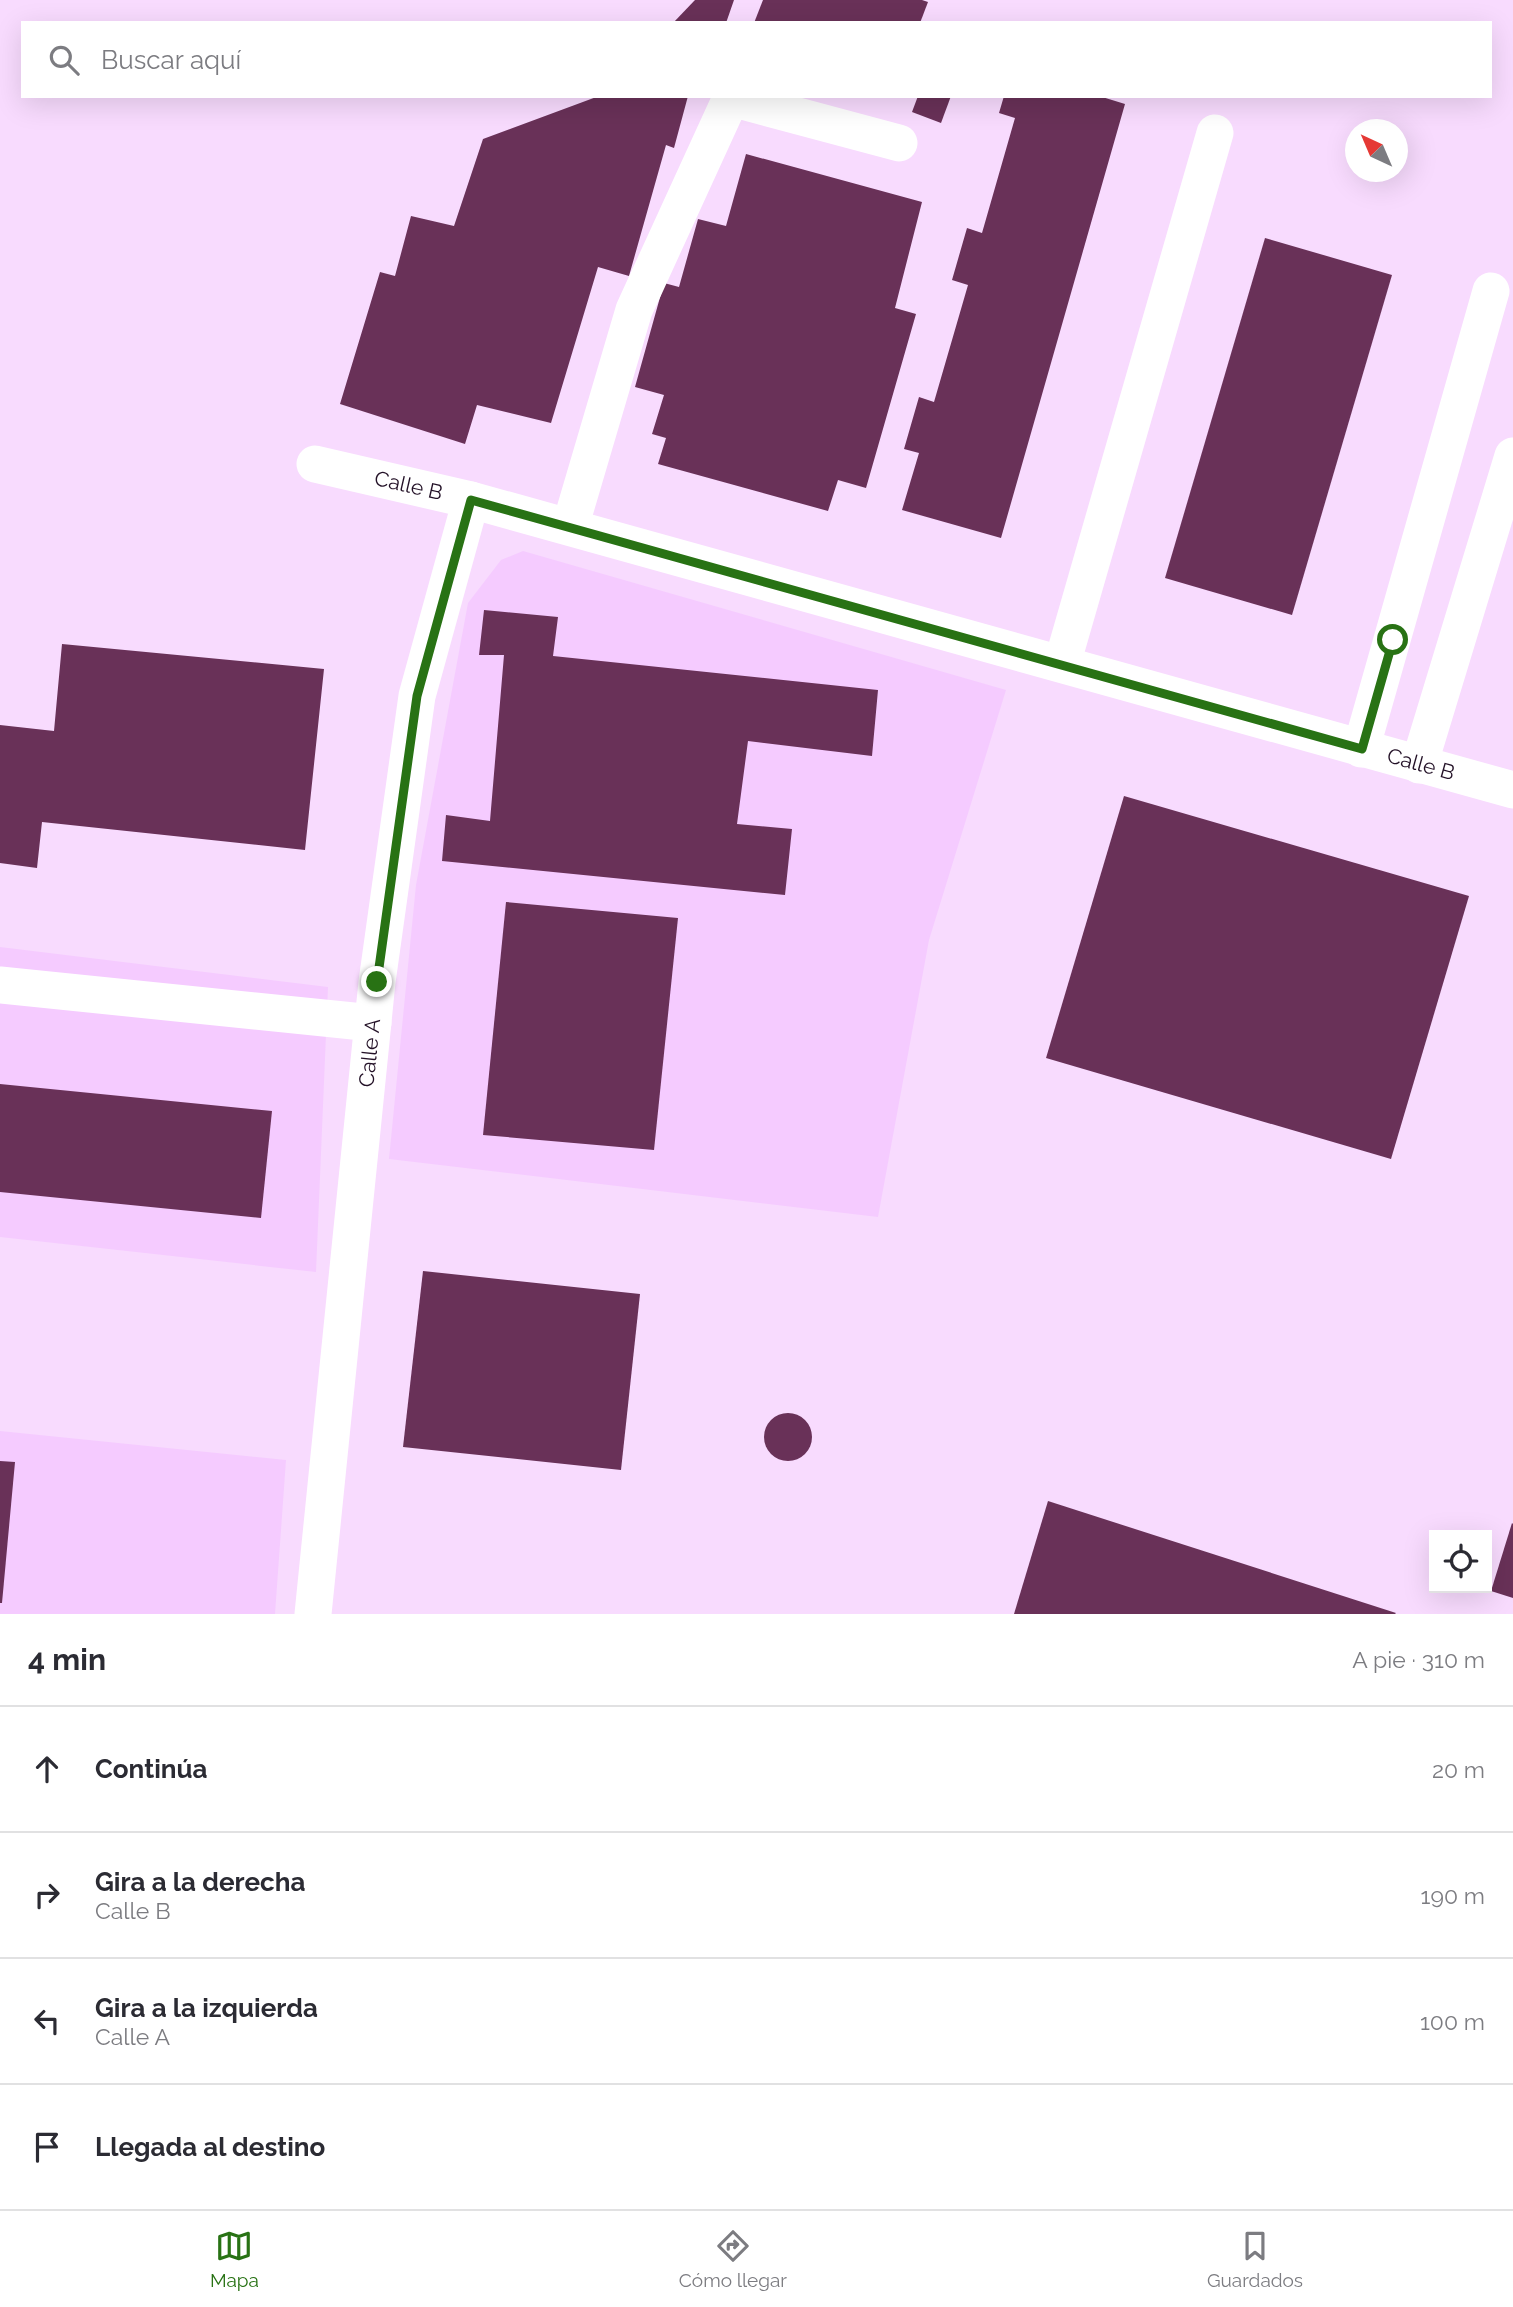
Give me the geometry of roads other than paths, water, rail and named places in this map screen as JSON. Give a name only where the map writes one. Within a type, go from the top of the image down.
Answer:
[{"type":"street","points":[[570,527],[634,310],[731,98],[899,143]]},
{"type":"street","points":[[1062,664],[1215,133]]},
{"type":"street","points":[[1362,749],[1491,291]]},
{"type":"street","points":[[1419,765],[1513,456]]},
{"type":"street","name":"Calle B","points":[[315,464],[471,500],[1513,790]]},
{"type":"street","name":"Calle A","points":[[313,1614],[373,1023],[417,696],[471,500]]},
{"type":"street","points":[[0,985],[373,1023]]}]
